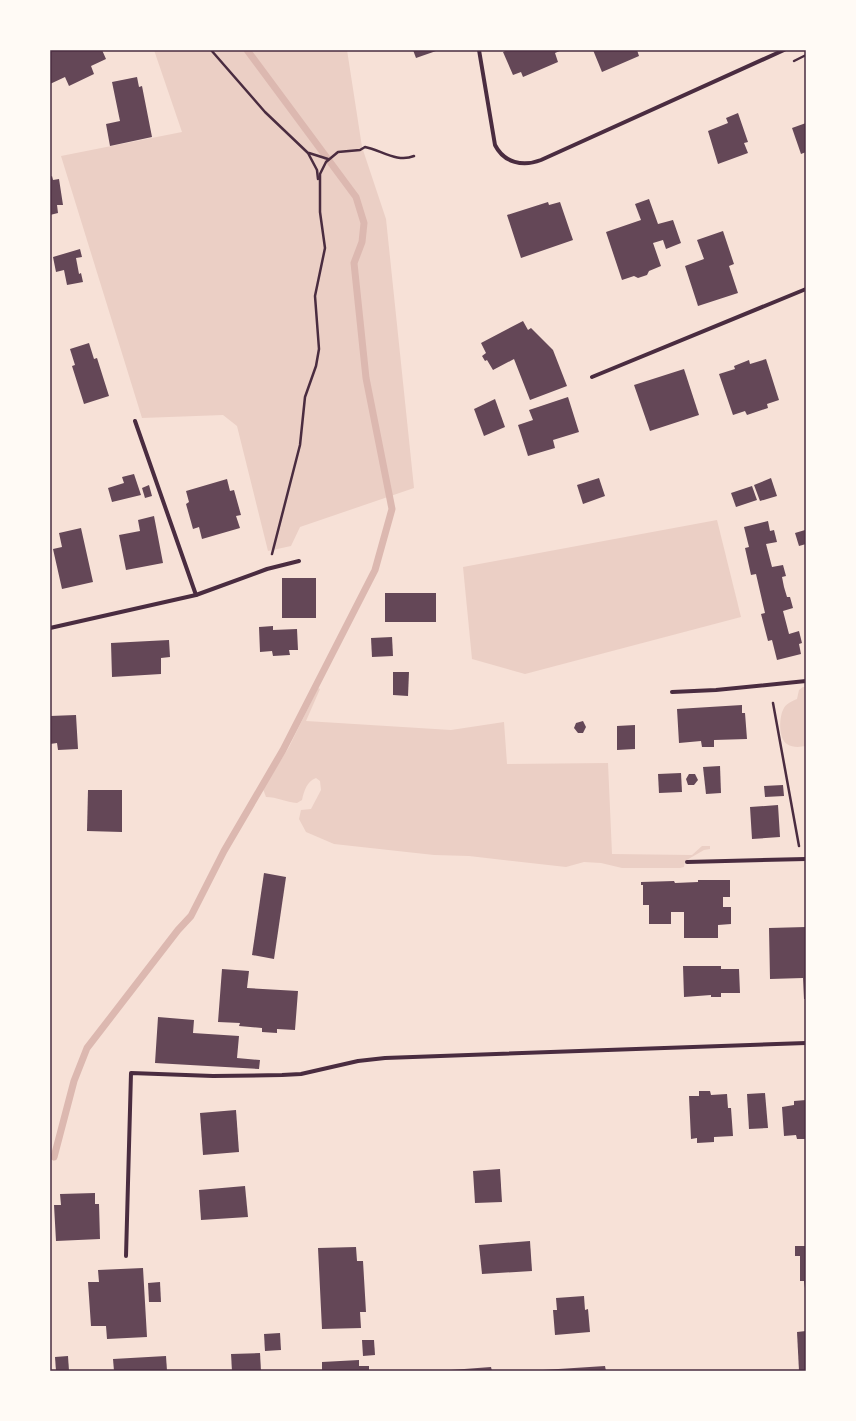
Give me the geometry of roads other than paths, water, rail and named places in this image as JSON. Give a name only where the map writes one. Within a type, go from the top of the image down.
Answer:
[{"type":"street","points":[[479,50],[495,145],[503,156],[523,164],[541,160],[784,50]]},
{"type":"street","points":[[592,377],[806,289]]},
{"type":"street","points":[[135,421],[196,595]]},
{"type":"street","points":[[50,628],[196,595],[267,569],[299,561]]},
{"type":"street","points":[[672,692],[716,690],[806,681]]},
{"type":"street","points":[[687,862],[803,859]]},
{"type":"street","points":[[126,1256],[131,1073],[213,1076],[282,1075],[301,1074],[358,1061],[385,1058],[806,1043]]},
{"type":"waterway","points":[[54,1157],[74,1081],[87,1048],[178,930],[191,916],[224,851],[283,750],[375,570],[392,509],[366,378],[354,263],[362,242],[364,223],[356,197],[247,50]]}]
